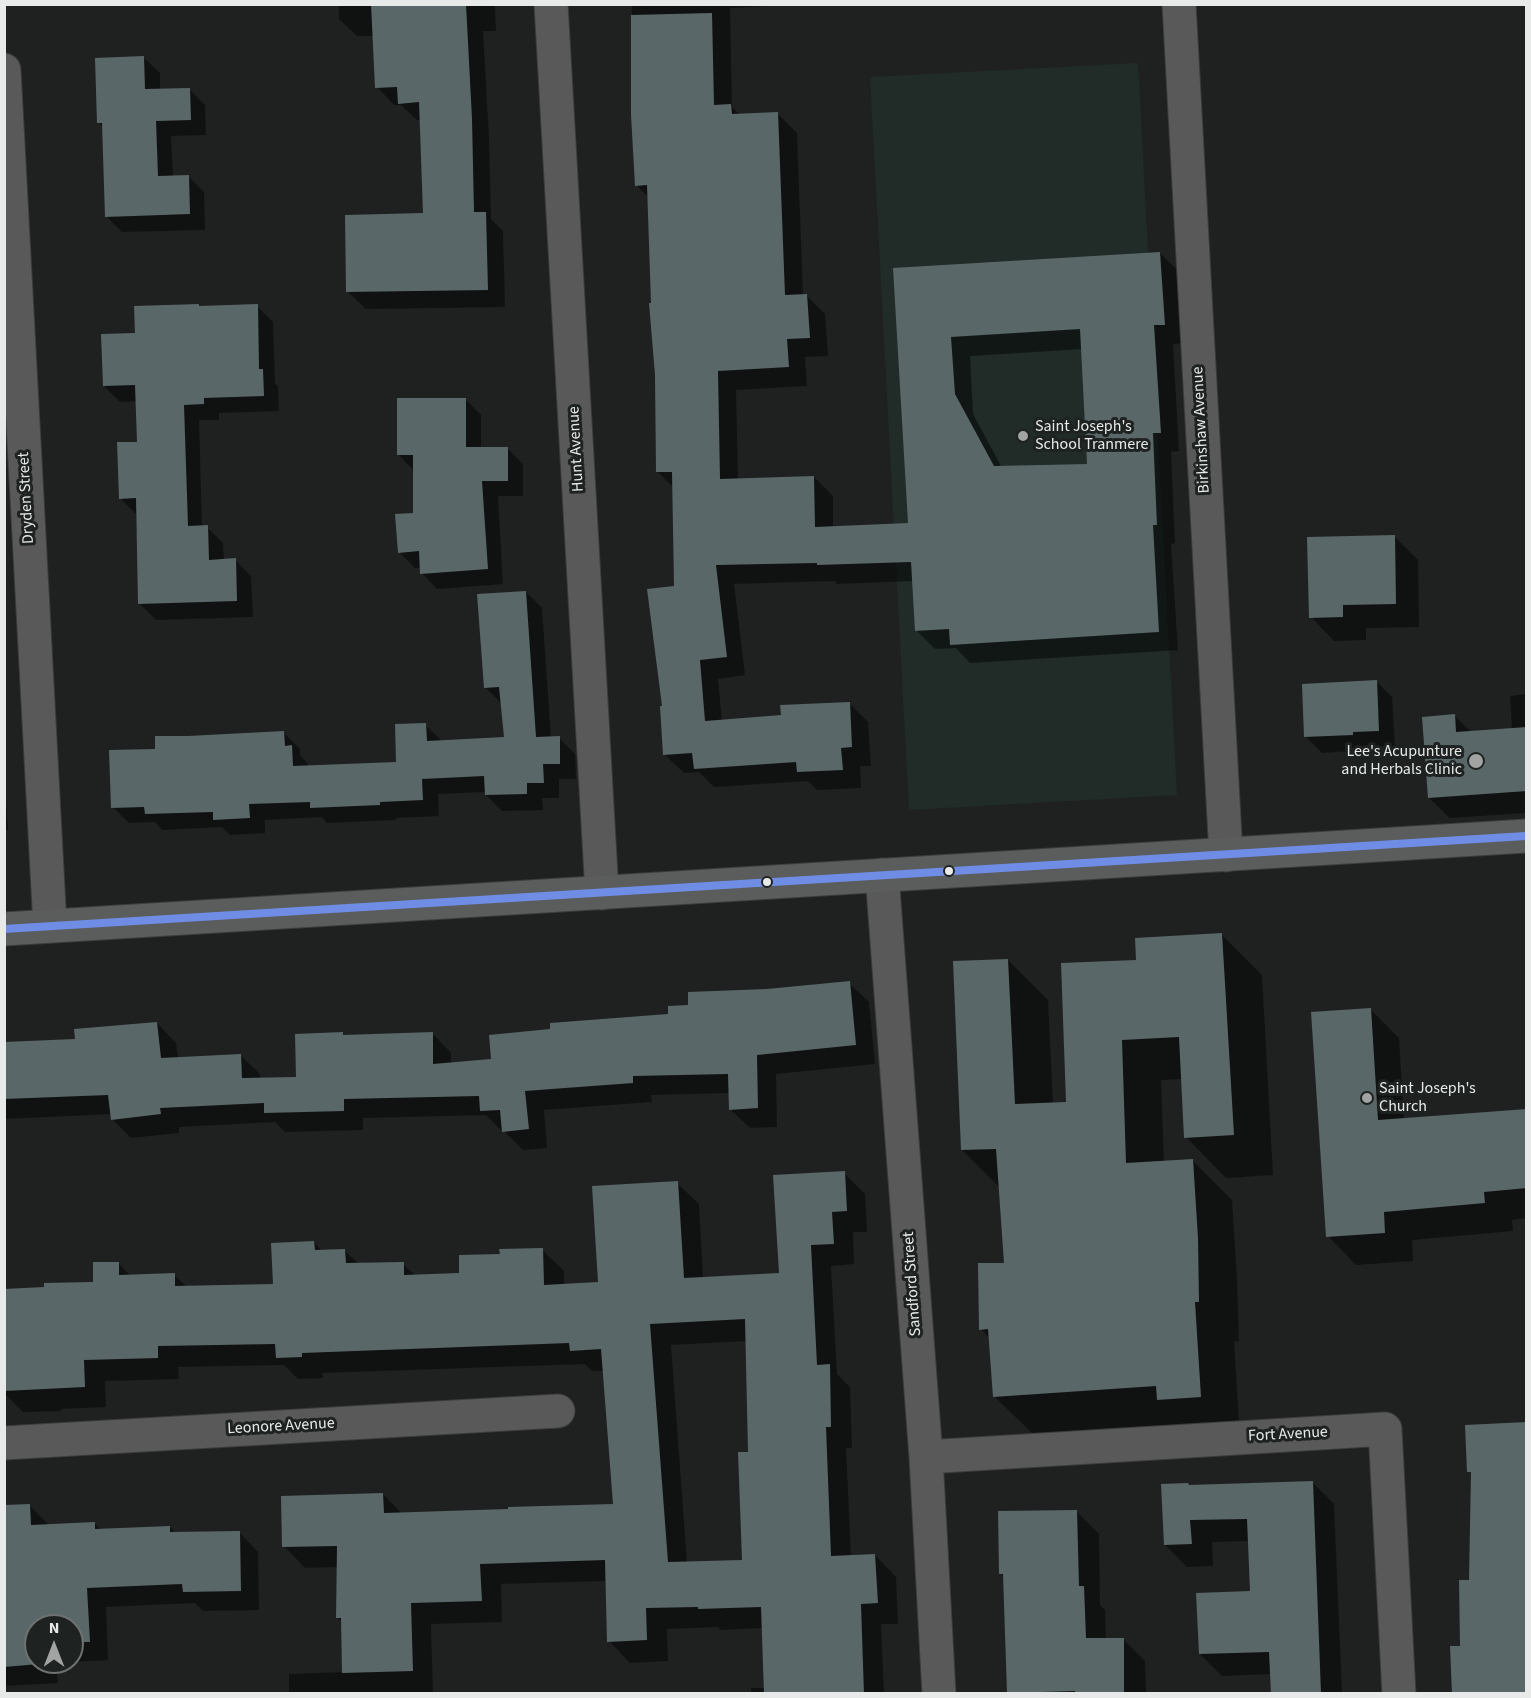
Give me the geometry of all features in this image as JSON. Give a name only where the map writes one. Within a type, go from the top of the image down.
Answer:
[{"type":"main road","points":[[4,929],[1527,836]]},
{"type":"street","name":"Hunt Avenue","points":[[551,4],[602,893]]},
{"type":"street","name":"Birkinshaw Avenue","points":[[1179,4],[1226,855]]},
{"type":"street","name":"Dryden Street","points":[[4,70],[50,926]]},
{"type":"street","name":"Sandford Street","points":[[882,875],[926,1456],[939,1694]]},
{"type":"street","name":"Leonore Avenue","points":[[4,1443],[558,1411]]},
{"type":"street","name":"Fort Avenue","points":[[926,1456],[1385,1429],[1399,1694]]},
{"type":"shaded area","name":"Saint Joseph's School Tranmere","points":[[1138,63],[1177,795],[909,810],[870,77]]},
{"type":"building","points":[[371,4],[466,4],[474,212],[486,212],[488,290],[346,292],[345,215],[423,213],[419,102],[398,104],[397,87],[375,88]]},
{"type":"building","points":[[712,13],[714,105],[731,104],[732,114],[778,112],[785,295],[807,294],[810,338],[787,339],[789,367],[718,371],[720,479],[814,476],[815,527],[908,523],[893,268],[1160,252],[1165,325],[1154,325],[1161,433],[1153,433],[1157,525],[1153,525],[1159,632],[950,645],[949,629],[915,631],[911,562],[716,565],[727,657],[700,660],[705,721],[781,715],[780,705],[850,702],[852,747],[841,748],[843,770],[797,772],[796,762],[694,769],[692,753],[663,755],[660,706],[662,706],[647,589],[674,586],[672,472],[656,472],[655,375],[649,303],[651,303],[647,185],[635,186],[631,115],[631,15]],"holes":[[[1080,329],[1087,464],[994,466],[955,394],[951,337]]]},
{"type":"building","points":[[144,56],[145,89],[190,88],[191,120],[156,121],[158,176],[189,175],[190,214],[105,217],[102,123],[97,123],[95,58]]},
{"type":"building","points":[[199,304],[199,306],[258,304],[259,369],[263,369],[264,396],[204,398],[204,404],[184,405],[188,526],[208,525],[209,560],[236,558],[237,601],[138,604],[136,498],[119,499],[117,442],[137,442],[135,385],[103,386],[101,334],[135,333],[134,306]]},
{"type":"building","points":[[397,398],[466,398],[466,447],[508,447],[508,481],[482,481],[488,569],[420,574],[419,551],[398,553],[395,514],[413,513],[413,455],[397,455]]},
{"type":"building","points":[[1395,535],[1396,604],[1343,605],[1343,617],[1309,618],[1307,537]]},
{"type":"building","points":[[526,591],[536,737],[560,736],[560,764],[543,764],[544,783],[527,783],[527,794],[485,795],[484,776],[422,779],[423,800],[380,802],[380,805],[310,808],[310,802],[249,804],[250,818],[213,820],[213,812],[145,814],[144,807],[111,808],[109,750],[155,749],[155,736],[284,731],[285,746],[292,745],[293,766],[396,762],[395,724],[426,723],[427,741],[504,737],[499,687],[484,688],[477,594]]},
{"type":"building","points":[[1377,680],[1379,731],[1353,732],[1353,735],[1304,737],[1302,684]]},
{"type":"building","name":"Lee's Acupunture and Herbals Clinic","points":[[1455,714],[1456,732],[1527,727],[1527,791],[1428,798],[1422,717]]},
{"type":"building","points":[[1222,933],[1234,1135],[1184,1138],[1179,1037],[1122,1040],[1126,1163],[1193,1159],[1199,1302],[1195,1302],[1201,1397],[1157,1400],[1156,1386],[993,1397],[988,1329],[979,1330],[978,1263],[1004,1263],[996,1149],[961,1150],[953,961],[1008,959],[1015,1104],[1066,1102],[1061,963],[1136,960],[1135,938]]},
{"type":"building","points":[[850,981],[856,1045],[757,1055],[758,1108],[729,1110],[728,1074],[633,1076],[633,1083],[525,1091],[529,1129],[502,1132],[500,1110],[480,1111],[479,1096],[344,1099],[344,1111],[264,1113],[264,1103],[160,1108],[161,1114],[111,1120],[108,1095],[4,1099],[4,1042],[75,1039],[74,1029],[157,1022],[161,1058],[241,1054],[242,1078],[296,1077],[295,1034],[433,1032],[433,1064],[491,1059],[489,1035],[550,1029],[550,1023],[668,1014],[668,1006],[688,1005],[688,992],[767,989]]},
{"type":"building","points":[[1371,1008],[1378,1120],[1527,1109],[1527,1188],[1484,1192],[1485,1203],[1384,1212],[1385,1233],[1326,1237],[1311,1012]]},
{"type":"building","points":[[845,1171],[847,1211],[832,1212],[834,1244],[811,1245],[817,1365],[830,1364],[831,1427],[826,1427],[831,1556],[875,1554],[878,1603],[861,1604],[864,1694],[764,1694],[761,1607],[646,1608],[647,1640],[607,1642],[605,1560],[480,1564],[482,1601],[411,1603],[413,1671],[342,1673],[341,1618],[336,1618],[337,1546],[282,1547],[281,1496],[383,1493],[384,1513],[613,1504],[601,1349],[570,1351],[569,1343],[302,1353],[302,1357],[276,1358],[275,1344],[158,1346],[158,1358],[84,1360],[85,1387],[4,1391],[4,1289],[44,1287],[44,1283],[93,1282],[93,1262],[119,1262],[119,1275],[175,1273],[175,1286],[273,1284],[271,1243],[314,1241],[315,1250],[345,1249],[346,1263],[404,1262],[404,1275],[459,1273],[459,1255],[500,1254],[499,1249],[543,1248],[544,1285],[598,1282],[592,1186],[678,1181],[684,1278],[779,1273],[773,1175]],"holes":[[[745,1319],[748,1452],[738,1452],[742,1560],[668,1562],[650,1324]]]},
{"type":"building","points":[[1527,1422],[1527,1694],[1452,1694],[1450,1646],[1460,1646],[1459,1580],[1469,1580],[1471,1472],[1467,1472],[1465,1425]]},
{"type":"building","points":[[1313,1481],[1321,1694],[1271,1694],[1269,1652],[1199,1654],[1196,1593],[1250,1591],[1247,1519],[1190,1520],[1192,1544],[1164,1545],[1161,1484]]},
{"type":"building","points":[[30,1504],[31,1525],[95,1522],[95,1529],[170,1526],[170,1532],[240,1531],[241,1591],[183,1592],[182,1584],[87,1588],[90,1642],[84,1642],[84,1614],[24,1614],[24,1665],[4,1667],[4,1505]]},
{"type":"building","points":[[1077,1510],[1079,1586],[1084,1586],[1086,1638],[1124,1638],[1124,1694],[1075,1694],[1075,1691],[1007,1693],[1003,1574],[999,1574],[998,1511]]},
{"type":"transit line","points":[[4,929],[1526,836]]},
{"type":"place","name":"Saint Joseph's School Tranmere","points":[[1023,436]]},
{"type":"place","name":"Lee's Acupunture and Herbals Clinic","points":[[1476,761]]},
{"type":"place","name":"Saint Joseph's Church","points":[[1367,1098]]}]
